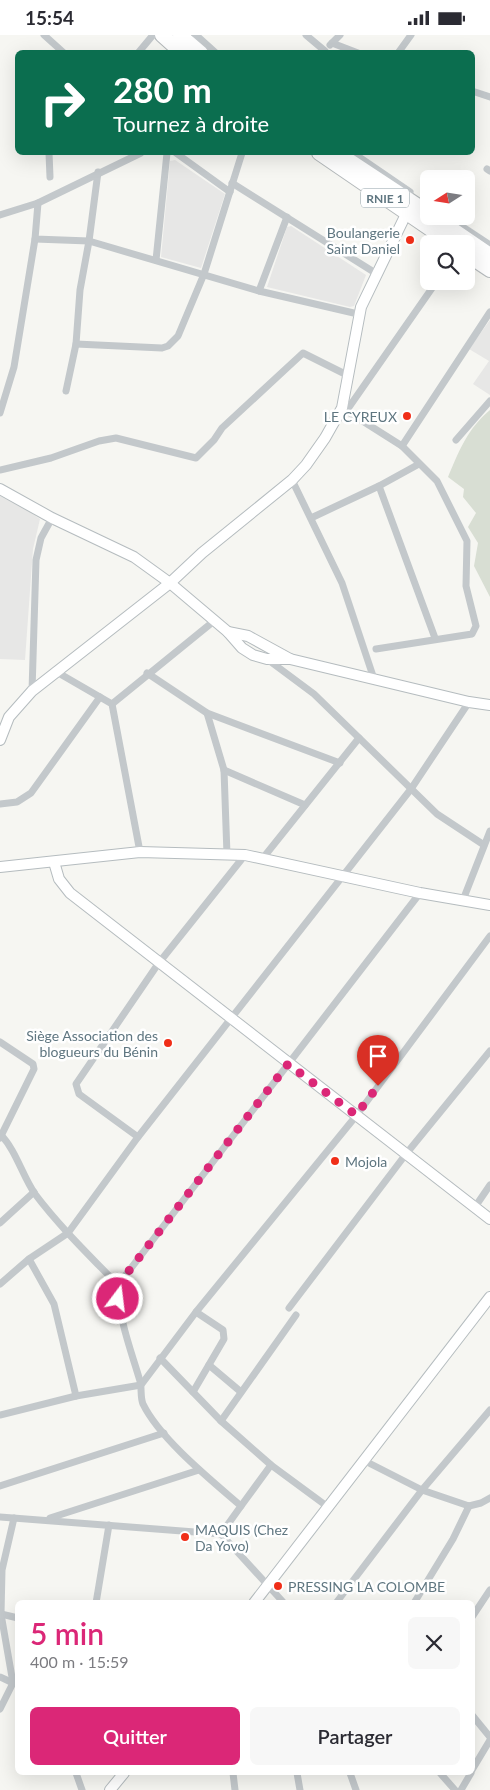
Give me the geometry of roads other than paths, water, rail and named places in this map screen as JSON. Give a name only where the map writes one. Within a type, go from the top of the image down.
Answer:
[{"type":"highway","points":[[162,35],[179,50]]},
{"type":"highway","points":[[180,35],[197,50]]},
{"type":"highway","name":"RNIE 1","points":[[323,155],[420,208]]},
{"type":"highway","name":"RNIE 1","points":[[341,155],[411,204],[443,235]]},
{"type":"highway","points":[[448,225],[489,250]]},
{"type":"highway","points":[[475,259],[490,270]]},
{"type":"main road","points":[[1,736],[9,717],[32,691],[55,671],[170,583],[202,553],[292,480],[315,453],[344,409],[358,314],[411,204]]},
{"type":"main road","points":[[0,489],[52,518],[134,557],[170,583],[228,632],[242,649],[253,655],[267,659],[290,659],[469,702],[490,705]]},
{"type":"main road","points":[[228,632],[248,636],[290,659]]},
{"type":"main road","points":[[0,867],[140,852],[245,855],[420,893],[490,905]]},
{"type":"main road","points":[[54,862],[59,879],[70,893],[158,964],[490,1219]]},
{"type":"main road","points":[[256,1600],[363,1460],[488,1302]]},
{"type":"main road","points":[[110,1790],[122,1775]]},
{"type":"street","points":[[44,35],[57,50]]},
{"type":"street","points":[[140,50],[153,35]]},
{"type":"street","points":[[196,35],[213,50]]},
{"type":"street","points":[[306,35],[322,50]]},
{"type":"street","points":[[326,50],[340,35]]},
{"type":"street","points":[[400,50],[411,35]]},
{"type":"street","points":[[332,43],[350,50]]},
{"type":"street","points":[[475,92],[490,97]]},
{"type":"street","points":[[49,155],[50,177]]},
{"type":"street","points":[[0,215],[38,203],[98,172],[136,155]]},
{"type":"street","points":[[156,260],[167,155]]},
{"type":"street","points":[[179,155],[230,192]]},
{"type":"street","points":[[76,344],[162,348],[168,346],[178,336],[204,274],[241,155]]},
{"type":"street","points":[[355,155],[411,204],[420,204]]},
{"type":"street","points":[[66,391],[76,344],[80,290],[89,241],[98,172]]},
{"type":"street","points":[[232,183],[377,274]]},
{"type":"street","points":[[0,413],[14,367],[35,239],[38,203]]},
{"type":"street","points":[[259,291],[287,217]]},
{"type":"street","points":[[457,225],[489,250]]},
{"type":"street","points":[[35,239],[89,241],[259,291],[358,314]]},
{"type":"street","points":[[376,649],[435,638],[472,634],[476,626],[466,586],[467,541],[437,481],[402,446],[344,409],[430,290]]},
{"type":"street","points":[[402,446],[490,312]]},
{"type":"street","points":[[0,470],[116,438],[196,458],[214,440],[222,428],[303,353],[349,377]]},
{"type":"street","points":[[456,440],[490,401]]},
{"type":"street","points":[[310,518],[379,486],[419,463]]},
{"type":"street","points":[[292,480],[342,583],[374,679]]},
{"type":"street","points":[[379,486],[435,638]]},
{"type":"street","points":[[32,691],[36,560],[41,538],[52,518]]},
{"type":"street","points":[[112,704],[147,673],[214,621]]},
{"type":"street","points":[[267,659],[314,693],[437,814],[484,845]]},
{"type":"street","points":[[55,671],[112,704],[140,852]]},
{"type":"street","points":[[147,673],[207,713],[340,763]]},
{"type":"street","points":[[0,804],[16,802],[31,793],[100,697]]},
{"type":"street","points":[[0,1284],[9,1274],[29,1259],[68,1233],[138,1137],[411,789],[469,702]]},
{"type":"street","points":[[207,713],[224,770],[227,855]]},
{"type":"street","points":[[263,858],[359,737]]},
{"type":"street","points":[[224,770],[305,805]]},
{"type":"street","points":[[463,900],[490,831]]},
{"type":"street","points":[[138,1137],[79,1094],[76,1083],[158,964],[245,855]]},
{"type":"street","points":[[241,1506],[199,1470],[164,1433],[142,1403],[141,1385],[119,1312],[118,1285],[420,893]]},
{"type":"street","points":[[0,1415],[76,1396],[141,1385],[196,1312],[356,1115],[490,936]]},
{"type":"street","points":[[0,1042],[33,1064],[34,1069],[1,1136],[34,1192],[68,1233],[118,1285]]},
{"type":"street","points":[[289,1308],[406,1155],[490,1051]]},
{"type":"street","points":[[474,1207],[490,1185]]},
{"type":"street","points":[[0,1223],[34,1192]]},
{"type":"street","points":[[29,1259],[54,1304],[76,1396]]},
{"type":"street","points":[[193,1392],[224,1339],[225,1334],[223,1330],[196,1312]]},
{"type":"street","points":[[220,1421],[296,1315]]},
{"type":"street","points":[[160,1358],[220,1421],[271,1465],[328,1507]]},
{"type":"street","points":[[209,1365],[241,1392]]},
{"type":"street","points":[[338,1600],[422,1490],[490,1410]]},
{"type":"street","points":[[0,1486],[164,1433]]},
{"type":"street","points":[[363,1460],[422,1490],[468,1505],[481,1503],[490,1497]]},
{"type":"street","points":[[221,1534],[271,1465]]},
{"type":"street","points":[[48,1519],[199,1470]]},
{"type":"street","points":[[416,1600],[453,1539],[468,1505]]},
{"type":"street","points":[[0,1517],[48,1519],[221,1534],[281,1600]]},
{"type":"street","points":[[0,1709],[13,1683],[1,1614],[1,1570],[14,1518]]},
{"type":"street","points":[[96,1600],[109,1525]]},
{"type":"street","points":[[475,1612],[490,1590]]},
{"type":"street","points":[[1,1614],[15,1617]]},
{"type":"street","points":[[0,1677],[13,1683]]},
{"type":"street","points":[[475,1719],[490,1739],[475,1766]]},
{"type":"street","points":[[77,1775],[82,1790]]},
{"type":"street","points":[[233,1775],[235,1790]]},
{"type":"street","points":[[296,1775],[300,1790]]},
{"type":"street","points":[[351,1775],[356,1790]]},
{"type":"street","points":[[442,1775],[455,1790]]},
{"type":"street","points":[[461,1790],[470,1775]]},
{"type":"place","name":"Boulangerie Saint Daniel","points":[[410,240]]},
{"type":"place","name":"LE CYREUX","points":[[407,416]]},
{"type":"place","name":"Siège Association des blogueurs du Bénin","points":[[168,1043]]},
{"type":"place","name":"Mojola","points":[[335,1161]]},
{"type":"place","name":"MAQUIS (Chez Da Yovo)","points":[[185,1537]]},
{"type":"place","name":"PRESSING LA COLOMBE","points":[[278,1586]]}]
